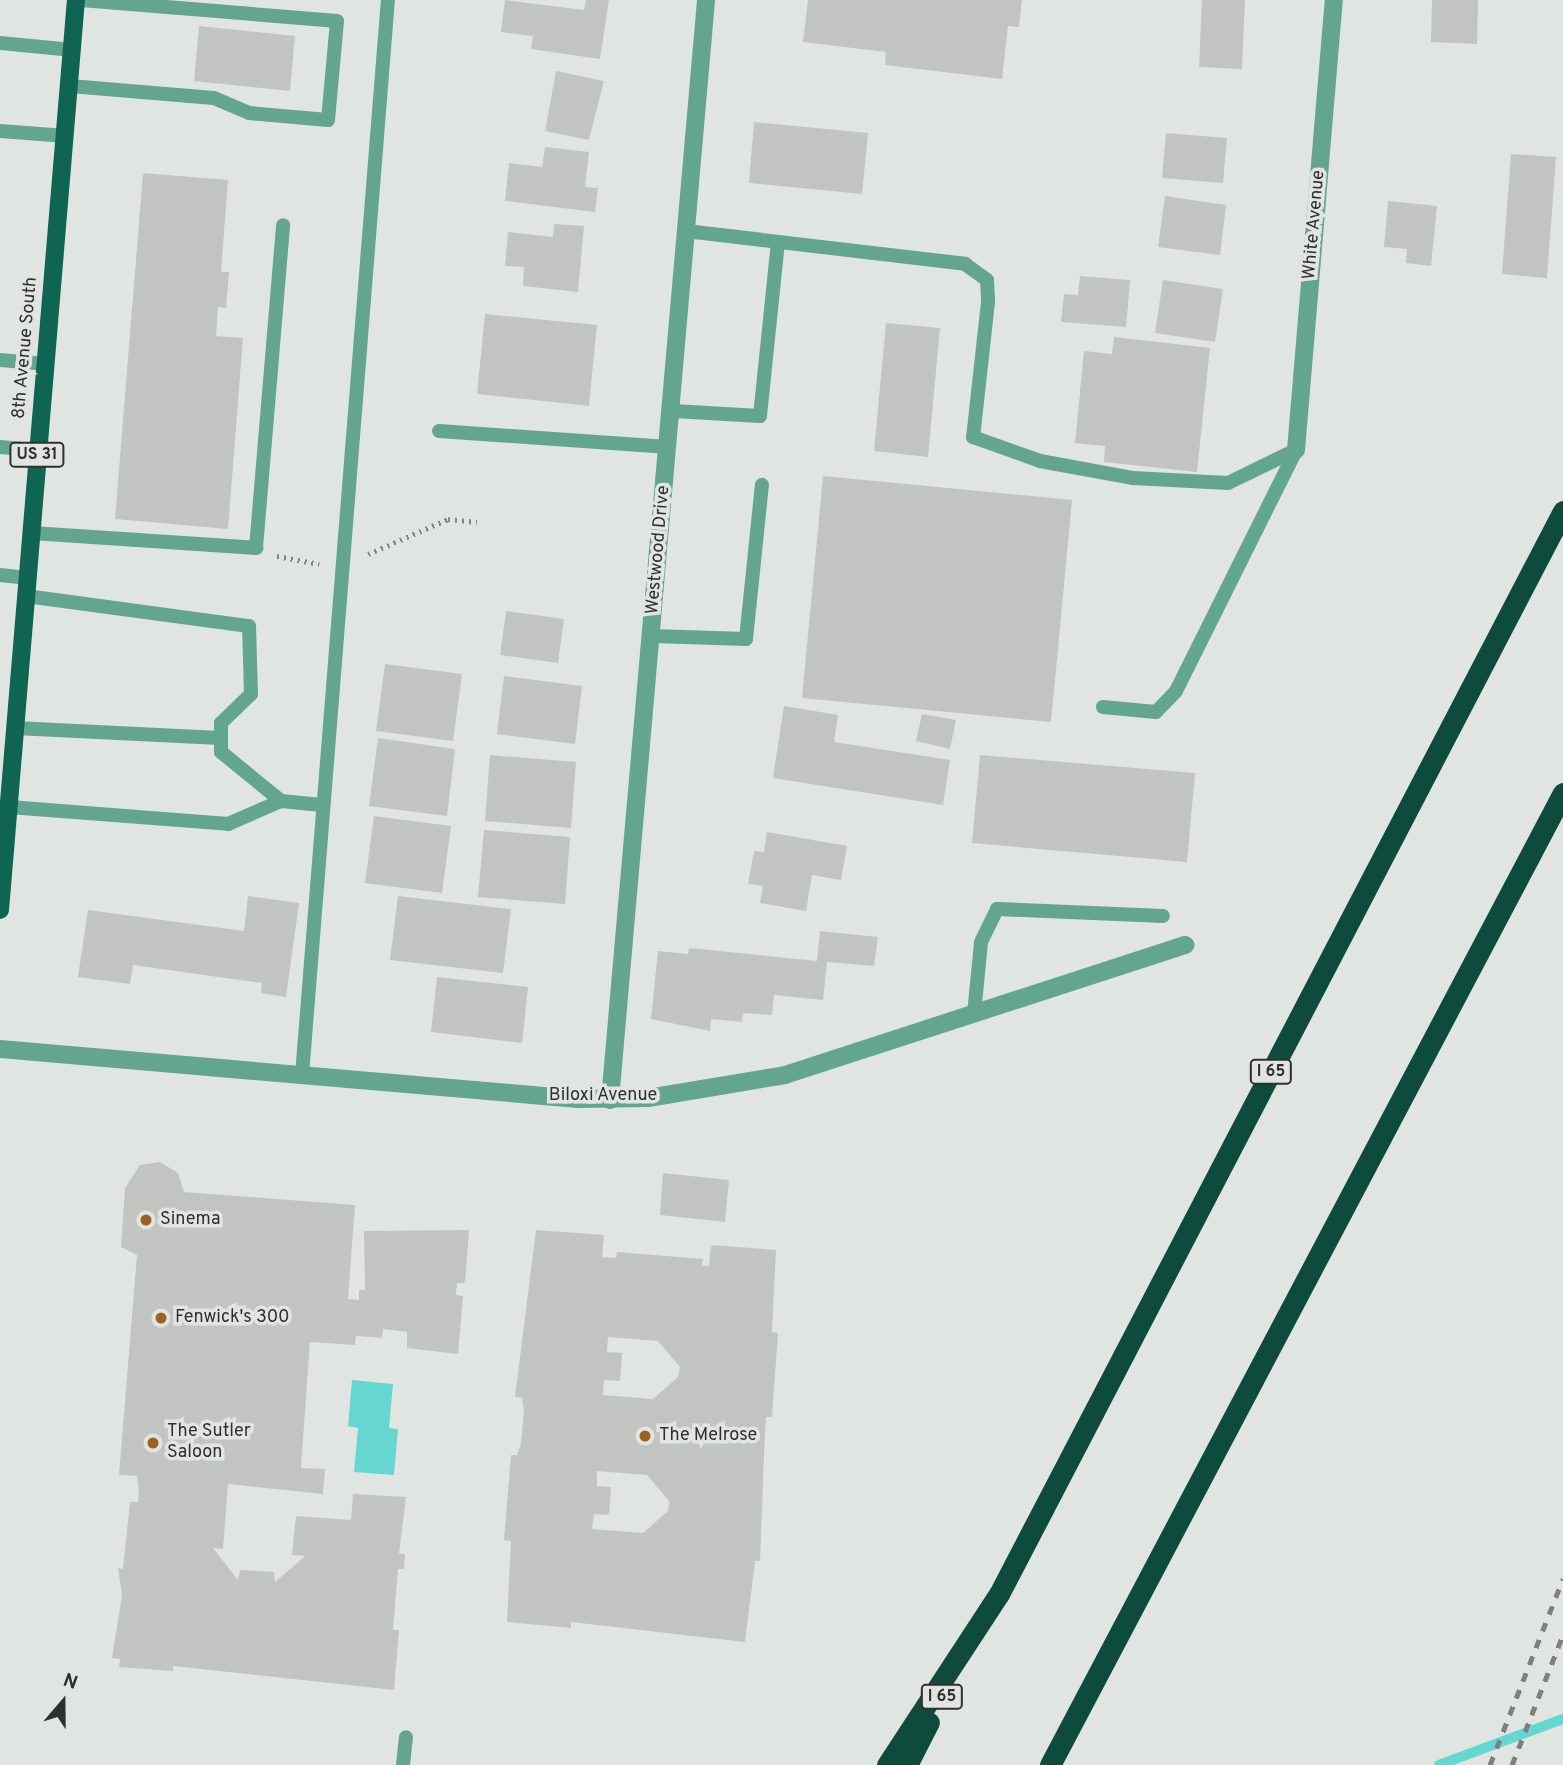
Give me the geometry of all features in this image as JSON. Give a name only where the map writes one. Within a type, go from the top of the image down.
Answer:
[{"type":"highway","name":"I 65","points":[[907,1765],[1563,511]]},
{"type":"highway","points":[[1050,1765],[1563,793]]},
{"type":"highway","points":[[887,1765],[976,1630]]},
{"type":"highway","points":[[1068,1765],[1120,1636]]},
{"type":"main road","name":"8th Avenue South","points":[[0,910],[76,0]]},
{"type":"street","name":"Westwood Drive","points":[[610,1100],[673,411],[706,0]]},
{"type":"street","name":"White Avenue","points":[[1296,450],[1334,0]]},
{"type":"street","name":"Biloxi Avenue","points":[[0,1049],[610,1100],[717,1090],[785,1075],[1185,945]]},
{"type":"lane","points":[[70,86],[214,98],[249,113],[328,120],[337,22],[81,0]]},
{"type":"lane","points":[[302,1075],[388,0]]},
{"type":"lane","points":[[0,43],[73,50]]},
{"type":"lane","points":[[0,131],[66,136]]},
{"type":"lane","points":[[32,533],[256,548],[283,225]]},
{"type":"lane","points":[[687,231],[965,264],[986,280],[973,437],[1040,461],[1119,476],[1214,482],[1228,482],[1296,450]]},
{"type":"lane","points":[[673,411],[760,416],[778,242]]},
{"type":"lane","points":[[0,359],[46,364]]},
{"type":"lane","points":[[439,431],[668,447]]},
{"type":"lane","points":[[0,447],[37,450]]},
{"type":"lane","points":[[1103,707],[1156,712],[1176,691],[1296,450]]},
{"type":"lane","points":[[652,636],[746,639],[762,485]]},
{"type":"lane","points":[[0,575],[27,587],[249,626],[251,694],[221,723],[221,752],[281,801]]},
{"type":"lane","points":[[15,728],[220,738]]},
{"type":"lane","points":[[9,807],[228,824],[281,801],[322,805]]},
{"type":"lane","points":[[974,1014],[981,942],[997,909],[1163,916]]},
{"type":"lane","points":[[403,1765],[406,1737]]},
{"type":"path","points":[[371,553],[448,519],[477,522]]},
{"type":"path","points":[[256,548],[292,562],[341,566]]},
{"type":"water","points":[[352,1380],[393,1384],[389,1428],[398,1429],[394,1475],[354,1472],[358,1428],[348,1426]]},
{"type":"building","points":[[505,0],[584,10],[586,0],[609,0],[600,59],[531,49],[533,36],[501,32]]},
{"type":"building","points":[[808,0],[1022,0],[1019,27],[1008,26],[1002,79],[885,65],[886,52],[803,42]]},
{"type":"building","points":[[1202,0],[1245,0],[1242,69],[1199,67]]},
{"type":"building","points":[[1432,0],[1478,0],[1477,44],[1431,42]]},
{"type":"building","points":[[199,26],[295,36],[290,91],[194,81]]},
{"type":"building","points":[[556,71],[604,81],[589,140],[545,131]]},
{"type":"building","points":[[754,122],[868,133],[862,194],[749,183]]},
{"type":"building","points":[[1166,133],[1227,138],[1223,183],[1162,178]]},
{"type":"building","points":[[545,147],[589,152],[585,187],[598,188],[595,212],[505,201],[509,163],[542,167]]},
{"type":"building","points":[[1511,154],[1556,157],[1547,278],[1502,274]]},
{"type":"building","points":[[143,173],[228,180],[221,272],[229,272],[226,308],[218,307],[216,336],[243,338],[228,529],[115,519]]},
{"type":"building","points":[[1165,196],[1226,205],[1220,255],[1158,247]]},
{"type":"building","points":[[1388,201],[1437,206],[1431,266],[1406,263],[1407,249],[1384,247]]},
{"type":"building","points":[[554,224],[584,226],[578,292],[523,286],[524,267],[505,266],[508,232],[553,237]]},
{"type":"building","points":[[1080,276],[1130,280],[1126,327],[1061,322],[1064,294],[1078,295]]},
{"type":"building","points":[[1163,280],[1223,289],[1215,342],[1155,333]]},
{"type":"building","points":[[485,314],[597,325],[589,406],[477,394]]},
{"type":"building","points":[[886,323],[940,328],[928,457],[874,451]]},
{"type":"building","points":[[1114,337],[1210,348],[1197,472],[1104,462],[1105,446],[1075,443],[1084,351],[1112,354]]},
{"type":"building","points":[[823,476],[1072,500],[1051,722],[802,698]]},
{"type":"building","points":[[506,611],[564,619],[558,663],[500,655]]},
{"type":"building","points":[[385,664],[462,674],[453,741],[376,731]]},
{"type":"building","points":[[504,676],[582,686],[575,744],[497,734]]},
{"type":"building","points":[[784,706],[838,715],[834,742],[950,760],[943,805],[773,778]]},
{"type":"building","points":[[922,714],[956,720],[950,749],[916,741]]},
{"type":"building","points":[[378,738],[455,749],[447,816],[369,806]]},
{"type":"building","points":[[490,755],[576,762],[571,828],[485,821]]},
{"type":"building","points":[[980,755],[1195,773],[1187,862],[972,843]]},
{"type":"building","points":[[374,816],[451,826],[442,893],[365,883]]},
{"type":"building","points":[[484,830],[570,837],[565,904],[478,897]]},
{"type":"building","points":[[767,832],[847,846],[841,880],[812,875],[806,911],[760,903],[763,886],[748,884],[754,851],[764,852]]},
{"type":"building","points":[[248,896],[299,903],[286,997],[261,993],[262,983],[133,965],[130,984],[78,977],[88,910],[244,931]]},
{"type":"building","points":[[398,896],[511,909],[503,973],[390,960]]},
{"type":"building","points":[[820,931],[878,937],[874,966],[827,962],[823,1000],[774,995],[772,1015],[743,1013],[742,1022],[711,1019],[710,1031],[651,1019],[658,951],[688,954],[689,948],[817,961]]},
{"type":"building","points":[[437,977],[528,987],[522,1043],[431,1032]]},
{"type":"building","points":[[160,1162],[178,1173],[184,1192],[355,1205],[348,1299],[359,1300],[359,1290],[365,1290],[364,1231],[469,1230],[465,1283],[457,1283],[456,1295],[463,1296],[458,1354],[407,1348],[407,1332],[383,1329],[382,1338],[356,1336],[355,1345],[310,1342],[301,1468],[325,1469],[323,1494],[228,1484],[223,1549],[213,1548],[238,1580],[240,1570],[274,1572],[275,1582],[305,1556],[292,1555],[296,1516],[351,1520],[353,1494],[406,1497],[399,1554],[405,1554],[404,1569],[398,1569],[393,1630],[399,1630],[394,1690],[173,1666],[173,1671],[119,1667],[120,1659],[112,1658],[122,1595],[118,1568],[123,1569],[130,1502],[138,1502],[139,1493],[137,1476],[119,1475],[137,1255],[121,1247],[125,1188],[140,1165]]},
{"type":"building","points":[[663,1173],[729,1180],[725,1222],[660,1215]]},
{"type":"building","name":"The Melrose","points":[[536,1230],[604,1235],[602,1257],[616,1258],[617,1252],[703,1259],[702,1266],[709,1266],[711,1245],[776,1250],[772,1332],[778,1333],[772,1417],[766,1417],[760,1561],[755,1561],[745,1642],[571,1622],[571,1628],[507,1622],[511,1541],[504,1540],[511,1455],[517,1455],[521,1443],[524,1410],[522,1398],[515,1397]],"holes":[[[608,1337],[658,1341],[680,1367],[678,1377],[653,1399],[603,1395],[604,1380],[620,1381],[622,1353],[607,1352]],[[597,1471],[647,1475],[669,1501],[668,1511],[643,1533],[592,1529],[594,1514],[609,1515],[611,1487],[597,1486]]]},
{"type":"waterway","points":[[1439,1765],[1563,1719]]},
{"type":"railway","points":[[1490,1765],[1563,1579]]},
{"type":"railway","points":[[1512,1765],[1563,1635]]},
{"type":"place","name":"Sinema","points":[[146,1220]]},
{"type":"place","name":"Fenwick's 300","points":[[161,1318]]},
{"type":"place","name":"The Melrose","points":[[645,1436]]},
{"type":"place","name":"The Sutler Saloon","points":[[153,1443]]}]
